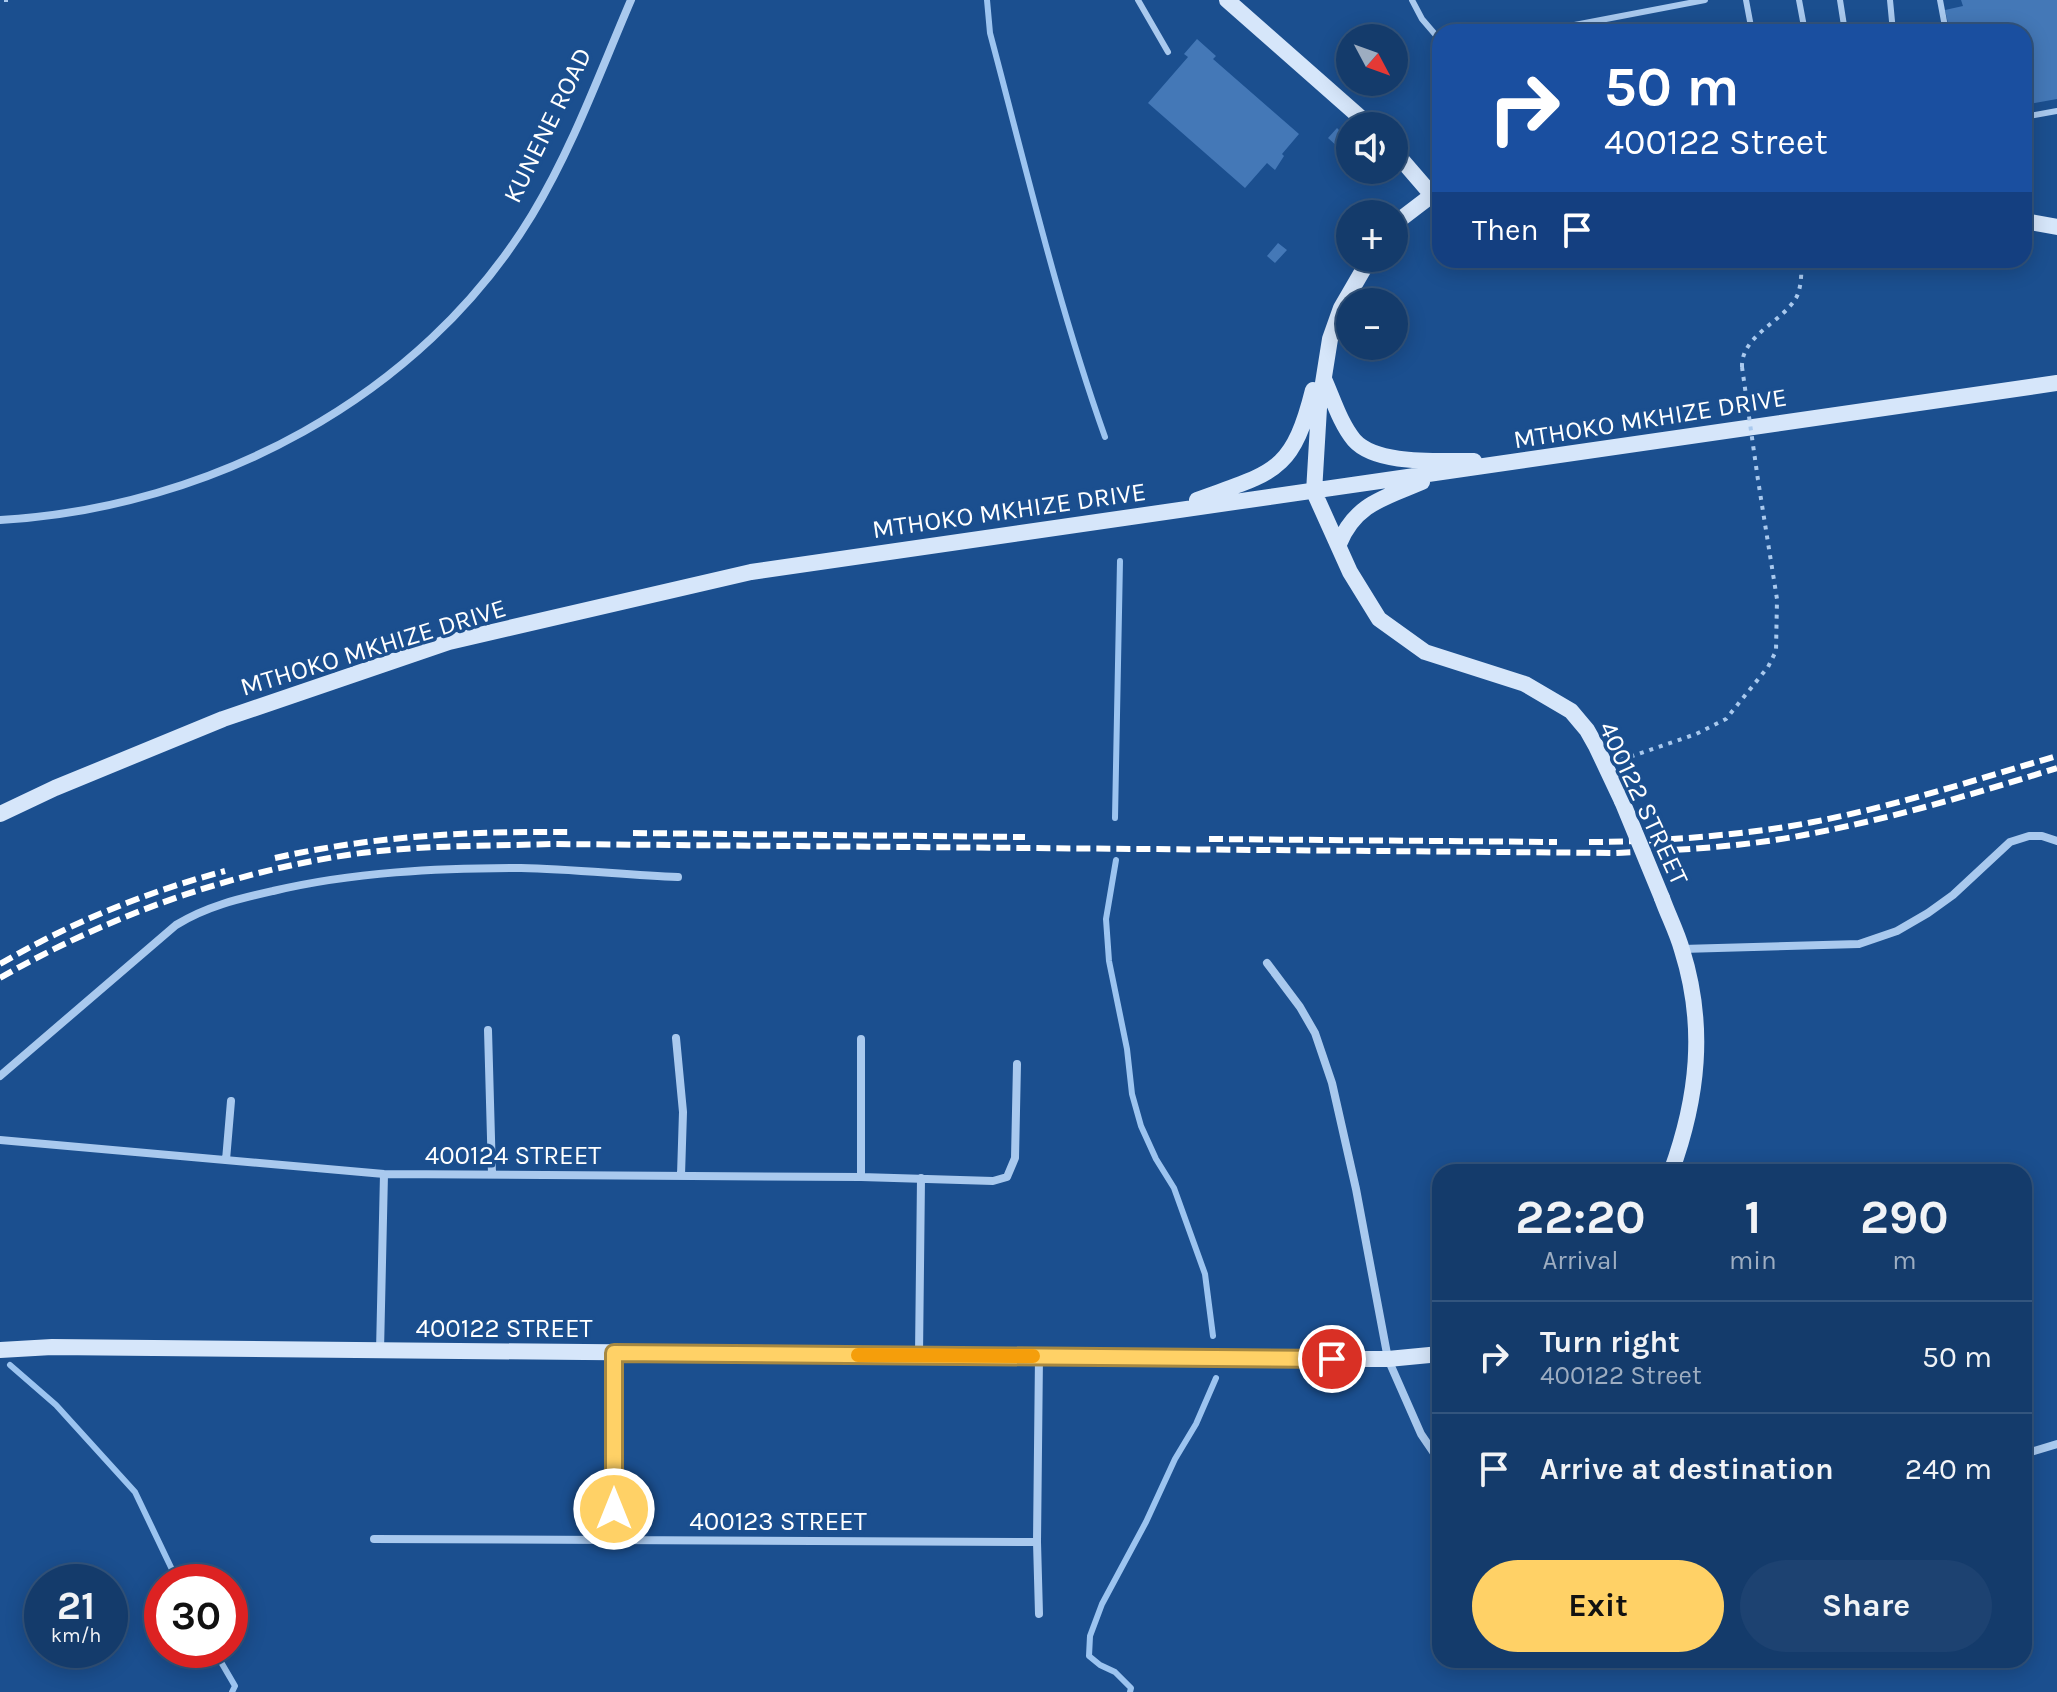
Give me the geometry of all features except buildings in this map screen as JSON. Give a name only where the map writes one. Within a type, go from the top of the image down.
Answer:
[{"type":"street","name":"KUNENE ROAD","points":[[0,520],[41,517],[112,505],[180,486],[247,461],[310,428],[362,395],[410,357],[450,320],[531,217],[563,159],[631,0]]},
{"type":"street","points":[[1227,0],[1354,112]]},
{"type":"street","points":[[1408,165],[1432,188]]},
{"type":"street","points":[[1408,216],[1432,195]]},
{"type":"street","points":[[2032,222],[2057,227]]},
{"type":"street","points":[[1170,510],[1255,479],[1284,461],[1303,429],[1316,378],[1341,308],[1362,272]]},
{"type":"street","points":[[1314,492],[1323,378],[1330,339]]},
{"type":"street","points":[[1323,378],[1346,427],[1355,441],[1367,451],[1396,458],[1514,463]]},
{"type":"street","name":"MTHOKO MKHIZE DRIVE","points":[[0,814],[223,719],[449,642],[751,572],[2057,383]]},
{"type":"street","points":[[1339,544],[1344,530],[1360,511],[1445,473]]},
{"type":"street","name":"400122 STREET","points":[[1314,492],[1364,597],[1379,619],[1425,652],[1525,684],[1554,699],[1571,711],[1587,730],[1622,801],[1662,898],[1682,949],[1692,991],[1697,1039],[1696,1082],[1686,1132],[1674,1164]]},
{"type":"street","points":[[1682,949],[1859,944],[1897,931],[1928,913],[1953,895],[2010,842],[2029,836],[2057,841]]},
{"type":"street","points":[[0,1076],[176,925],[208,908],[233,900],[333,879],[458,870],[563,870],[678,877]]},
{"type":"street","points":[[1267,963],[1315,1033],[1332,1083],[1356,1189],[1388,1359],[1421,1434],[1432,1450]]},
{"type":"street","points":[[488,1030],[492,1174]]},
{"type":"street","points":[[676,1038],[683,1112],[681,1175]]},
{"type":"street","points":[[861,1039],[861,1177]]},
{"type":"street","name":"400124 STREET","points":[[0,1140],[384,1174],[1000,1180],[1011,1171],[1015,1158],[1017,1064]]},
{"type":"street","points":[[226,1160],[231,1101]]},
{"type":"street","points":[[380,1351],[384,1174]]},
{"type":"street","points":[[919,1355],[921,1178]]},
{"type":"street","name":"400122 STREET","points":[[0,1350],[52,1347],[1388,1359],[1432,1355]]},
{"type":"street","points":[[614,1353],[614,1540]]},
{"type":"street","points":[[1039,1356],[1039,1614]]},
{"type":"street","points":[[2032,1452],[2057,1444]]},
{"type":"street","name":"400123 STREET","points":[[374,1539],[1037,1542]]},
{"type":"lane","points":[[1138,0],[1168,52]]},
{"type":"lane","points":[[1414,0],[1422,19],[1432,31]]},
{"type":"lane","points":[[1585,24],[1705,0]]},
{"type":"lane","points":[[1746,0],[1750,24]]},
{"type":"lane","points":[[1799,0],[1804,24]]},
{"type":"lane","points":[[1840,0],[1844,24]]},
{"type":"lane","points":[[1890,0],[1892,24]]},
{"type":"lane","points":[[1940,0],[1944,24]]},
{"type":"lane","points":[[2032,116],[2057,111]]},
{"type":"path","points":[[1605,765],[1713,727],[1726,719],[1768,667],[1776,651],[1777,599],[1742,361],[1756,337],[1795,301],[1802,268]]},
{"type":"waterway","points":[[987,0],[990,33],[1043,236],[1105,437]]},
{"type":"waterway","points":[[1115,818],[1120,561]]},
{"type":"waterway","points":[[1116,860],[1106,919],[1109,961],[1127,1049],[1132,1094],[1141,1126],[1174,1188],[1205,1274],[1213,1336]]},
{"type":"waterway","points":[[10,1365],[56,1405],[135,1492],[169,1564]]},
{"type":"waterway","points":[[1130,1692],[1131,1688],[1115,1672],[1089,1656],[1090,1636],[1102,1604],[1146,1522],[1175,1459],[1196,1424],[1216,1378]]},
{"type":"waterway","points":[[224,1668],[235,1686],[232,1692]]},
{"type":"railway","points":[[1589,842],[1704,837],[1808,823],[1916,797],[2057,756]]},
{"type":"railway","points":[[0,978],[83,935],[171,900],[262,872],[379,851],[554,844],[1640,852],[1757,842],[1836,829],[1932,805],[2057,768]]},
{"type":"railway","points":[[275,858],[421,836],[569,832]]},
{"type":"railway","points":[[633,833],[1025,837]]},
{"type":"railway","points":[[1209,839],[1557,842]]},
{"type":"railway","points":[[0,964],[109,910],[225,871]]},
{"type":"slow traffic","points":[[858,1355],[1033,1356]]},
{"type":"route","points":[[614,1509],[614,1353],[1332,1359]]}]
